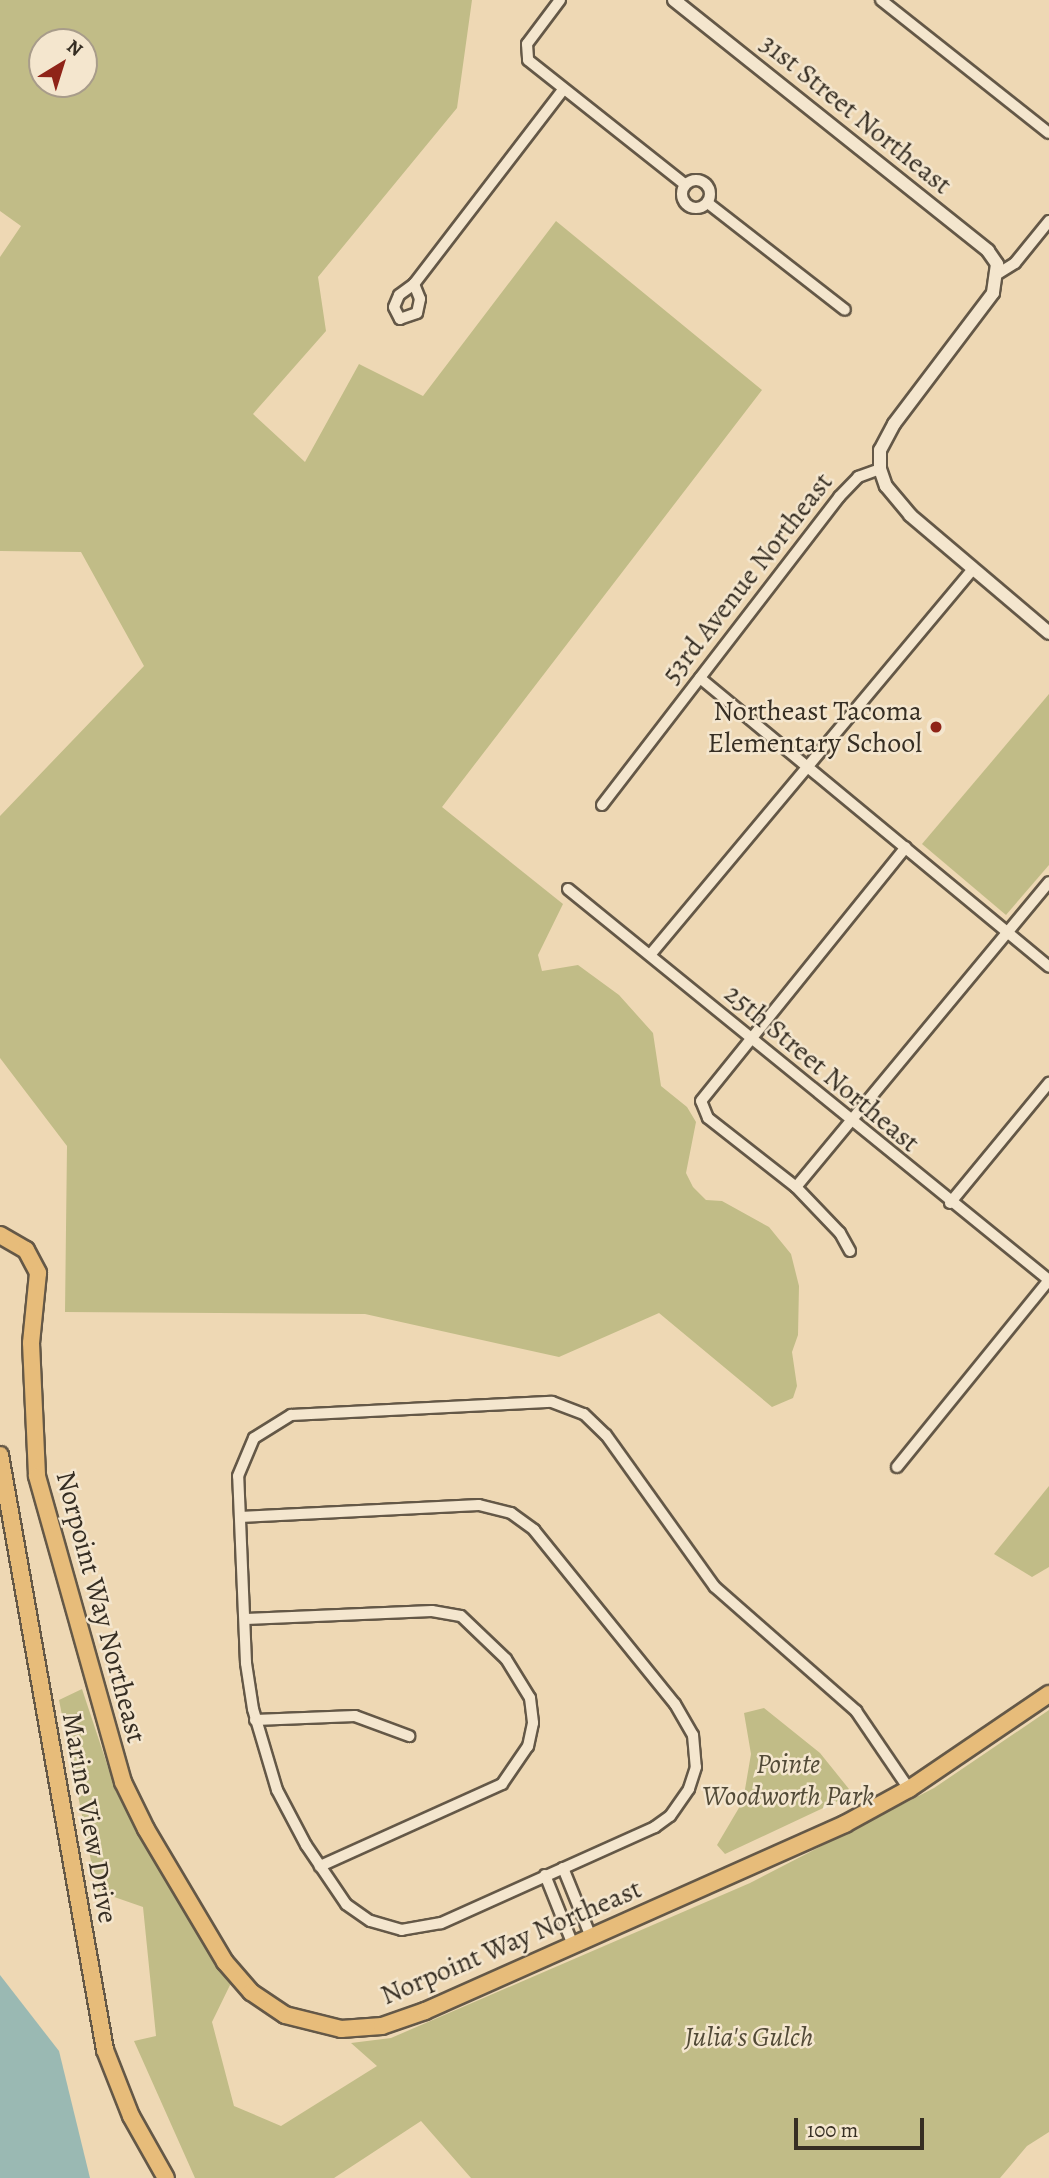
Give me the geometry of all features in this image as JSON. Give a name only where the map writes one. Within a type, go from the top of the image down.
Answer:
[{"type":"main road","name":"Norpoint Way Northeast","points":[[0,1235],[8,1245],[31,1255],[38,1273],[31,1343],[37,1476],[106,1735],[146,1829],[231,1969],[251,1992],[285,2015],[322,2028],[360,2028],[425,2011],[775,1856],[909,1789],[1049,1694]]},
{"type":"main road","name":"Marine View Drive","points":[[0,1455],[105,2050],[131,2116],[166,2178]]},
{"type":"main road","name":"Marine View Drive","points":[[0,1516],[93,2038],[113,2103],[154,2178]]},
{"type":"street","points":[[559,0],[525,51],[531,64],[683,183],[704,184],[709,204],[845,310]]},
{"type":"street","name":"31st Street Northeast","points":[[674,0],[988,251],[999,273]]},
{"type":"street","points":[[881,0],[1049,132]]},
{"type":"street","points":[[414,284],[563,90]]},
{"type":"street","points":[[683,183],[683,196],[691,205],[709,204]]},
{"type":"street","points":[[1049,221],[1015,263],[999,273],[990,299],[883,442],[880,468],[886,486],[904,508],[1049,633]]},
{"type":"street","name":"53rd Avenue Northeast","points":[[602,806],[844,491],[858,477],[880,468]]},
{"type":"street","points":[[650,956],[973,569]]},
{"type":"street","points":[[700,678],[1049,967]]},
{"type":"street","points":[[850,1251],[840,1233],[796,1187],[708,1118],[701,1101],[750,1036],[906,847]]},
{"type":"street","points":[[796,1187],[1049,882]]},
{"type":"street","name":"25th Street Northeast","points":[[568,889],[950,1203],[1049,1280]]},
{"type":"street","points":[[950,1203],[1049,1083]]},
{"type":"street","points":[[897,1467],[1049,1280]]},
{"type":"street","points":[[240,1517],[479,1505],[511,1513],[534,1530],[685,1717],[696,1744],[689,1788],[670,1816],[441,1923],[401,1930],[356,1913],[320,1866],[277,1790],[255,1720],[246,1663],[246,1619],[237,1476],[243,1455],[262,1430],[291,1415],[543,1402],[574,1408],[606,1435],[715,1587],[856,1711],[909,1789]]},
{"type":"street","points":[[246,1619],[432,1611],[461,1616],[506,1659],[530,1698],[533,1723],[528,1746],[502,1784],[320,1866]]},
{"type":"street","points":[[255,1720],[355,1716],[409,1736]]},
{"type":"street","points":[[563,1868],[590,1937]]},
{"type":"street","points":[[545,1875],[573,1945]]},
{"type":"green space","points":[[0,0],[472,0],[457,108],[318,277],[326,331],[253,414],[305,462],[359,364],[423,396],[556,221],[762,390],[442,807],[563,904],[538,955],[542,971],[578,965],[619,995],[653,1033],[661,1086],[687,1107],[696,1122],[686,1173],[693,1187],[706,1200],[722,1201],[769,1227],[791,1254],[799,1286],[798,1335],[792,1352],[797,1386],[793,1398],[772,1407],[659,1313],[559,1357],[365,1314],[65,1312],[67,1146],[0,1058],[0,816],[144,666],[81,552],[0,551],[0,257],[21,226],[0,211]]},
{"type":"green space","points":[[1049,694],[1049,865],[1006,915],[922,844]]},
{"type":"green space","points":[[1049,1486],[1049,1567],[1032,1577],[994,1554]]},
{"type":"green space","name":"Julia's Gulch","points":[[82,1689],[114,1785],[231,1983],[212,2022],[234,2106],[281,2126],[377,2066],[351,2043],[391,2038],[750,1883],[934,1788],[1049,1710],[1049,2132],[1027,2146],[1000,2178],[471,2178],[421,2121],[334,2178],[195,2178],[134,2041],[156,2036],[143,1907],[97,1891],[59,1700]]},
{"type":"green space","name":"Pointe Woodworth Park","points":[[764,1708],[820,1753],[853,1794],[725,1854],[717,1845],[743,1801],[751,1754],[744,1713]]},
{"type":"water","points":[[0,1975],[59,2051],[90,2178],[0,2178]]},
{"type":"place","name":"Northeast Tacoma Elementary School","points":[[936,727]]}]
